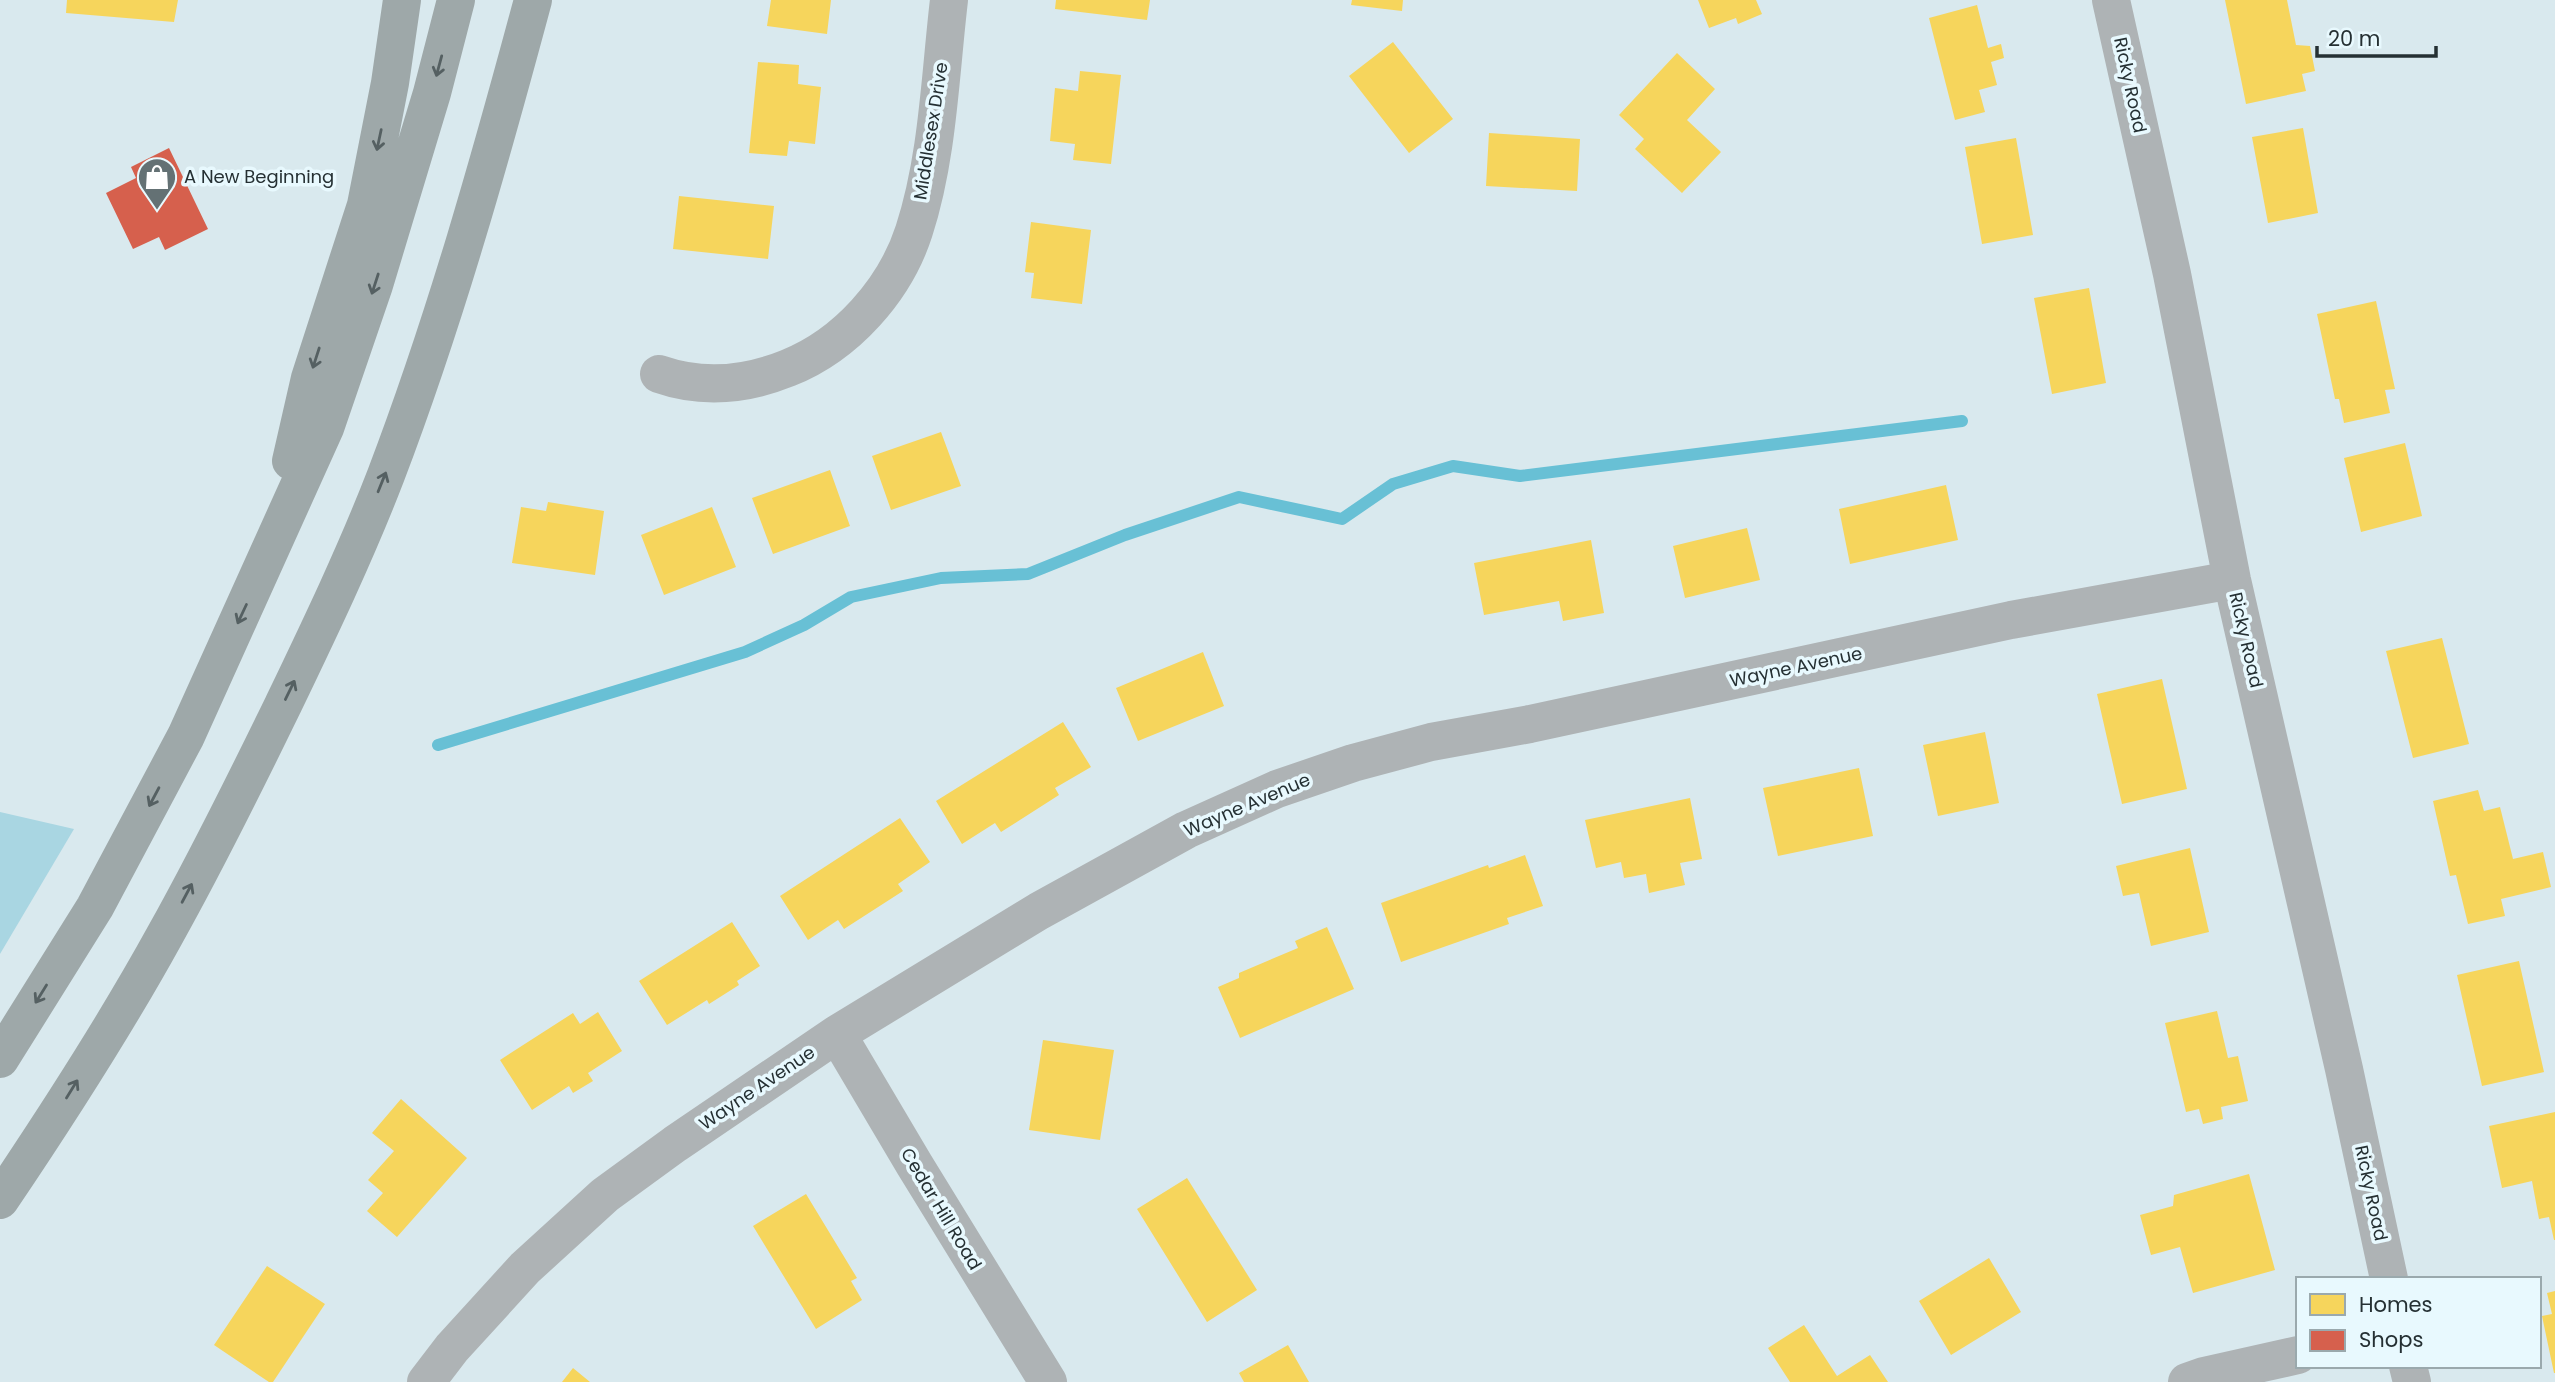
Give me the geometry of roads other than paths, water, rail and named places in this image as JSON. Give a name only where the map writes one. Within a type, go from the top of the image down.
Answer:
[{"type":"highway","points":[[271,552],[310,378],[366,205],[390,83],[402,0]]},
{"type":"highway","points":[[0,1059],[95,907],[186,736],[325,428],[374,285],[432,93],[456,0]]},
{"type":"highway","points":[[0,1200],[36,1147],[164,937],[256,762],[318,632],[385,477],[433,341],[492,151],[533,0]]},
{"type":"highway","points":[[0,1222],[36,1147]]},
{"type":"street","name":"Middlesex Drive","points":[[659,374],[682,382],[725,384],[768,376],[802,363],[840,337],[873,305],[895,274],[914,232],[931,158],[949,0]]},
{"type":"street","name":"Ricky Road","points":[[2111,0],[2172,274],[2232,580],[2344,1069],[2389,1277]]},
{"type":"street","name":"Wayne Avenue","points":[[426,1382],[452,1348],[525,1268],[605,1195],[837,1034],[1039,911],[1186,830],[1277,789],[1353,763],[1431,742],[1530,724],[2011,620],[2232,580]]},
{"type":"street","name":"Cedar Hill Road","points":[[837,1034],[1048,1382]]},
{"type":"street","points":[[2187,1382],[2296,1355]]},
{"type":"waterway","points":[[438,745],[745,652],[804,625],[851,597],[941,578],[1028,574],[1125,535],[1239,497],[1342,519],[1393,484],[1453,466],[1520,476],[1962,421]]},
{"type":"place","name":"A New Beginning","points":[[157,211]]}]
